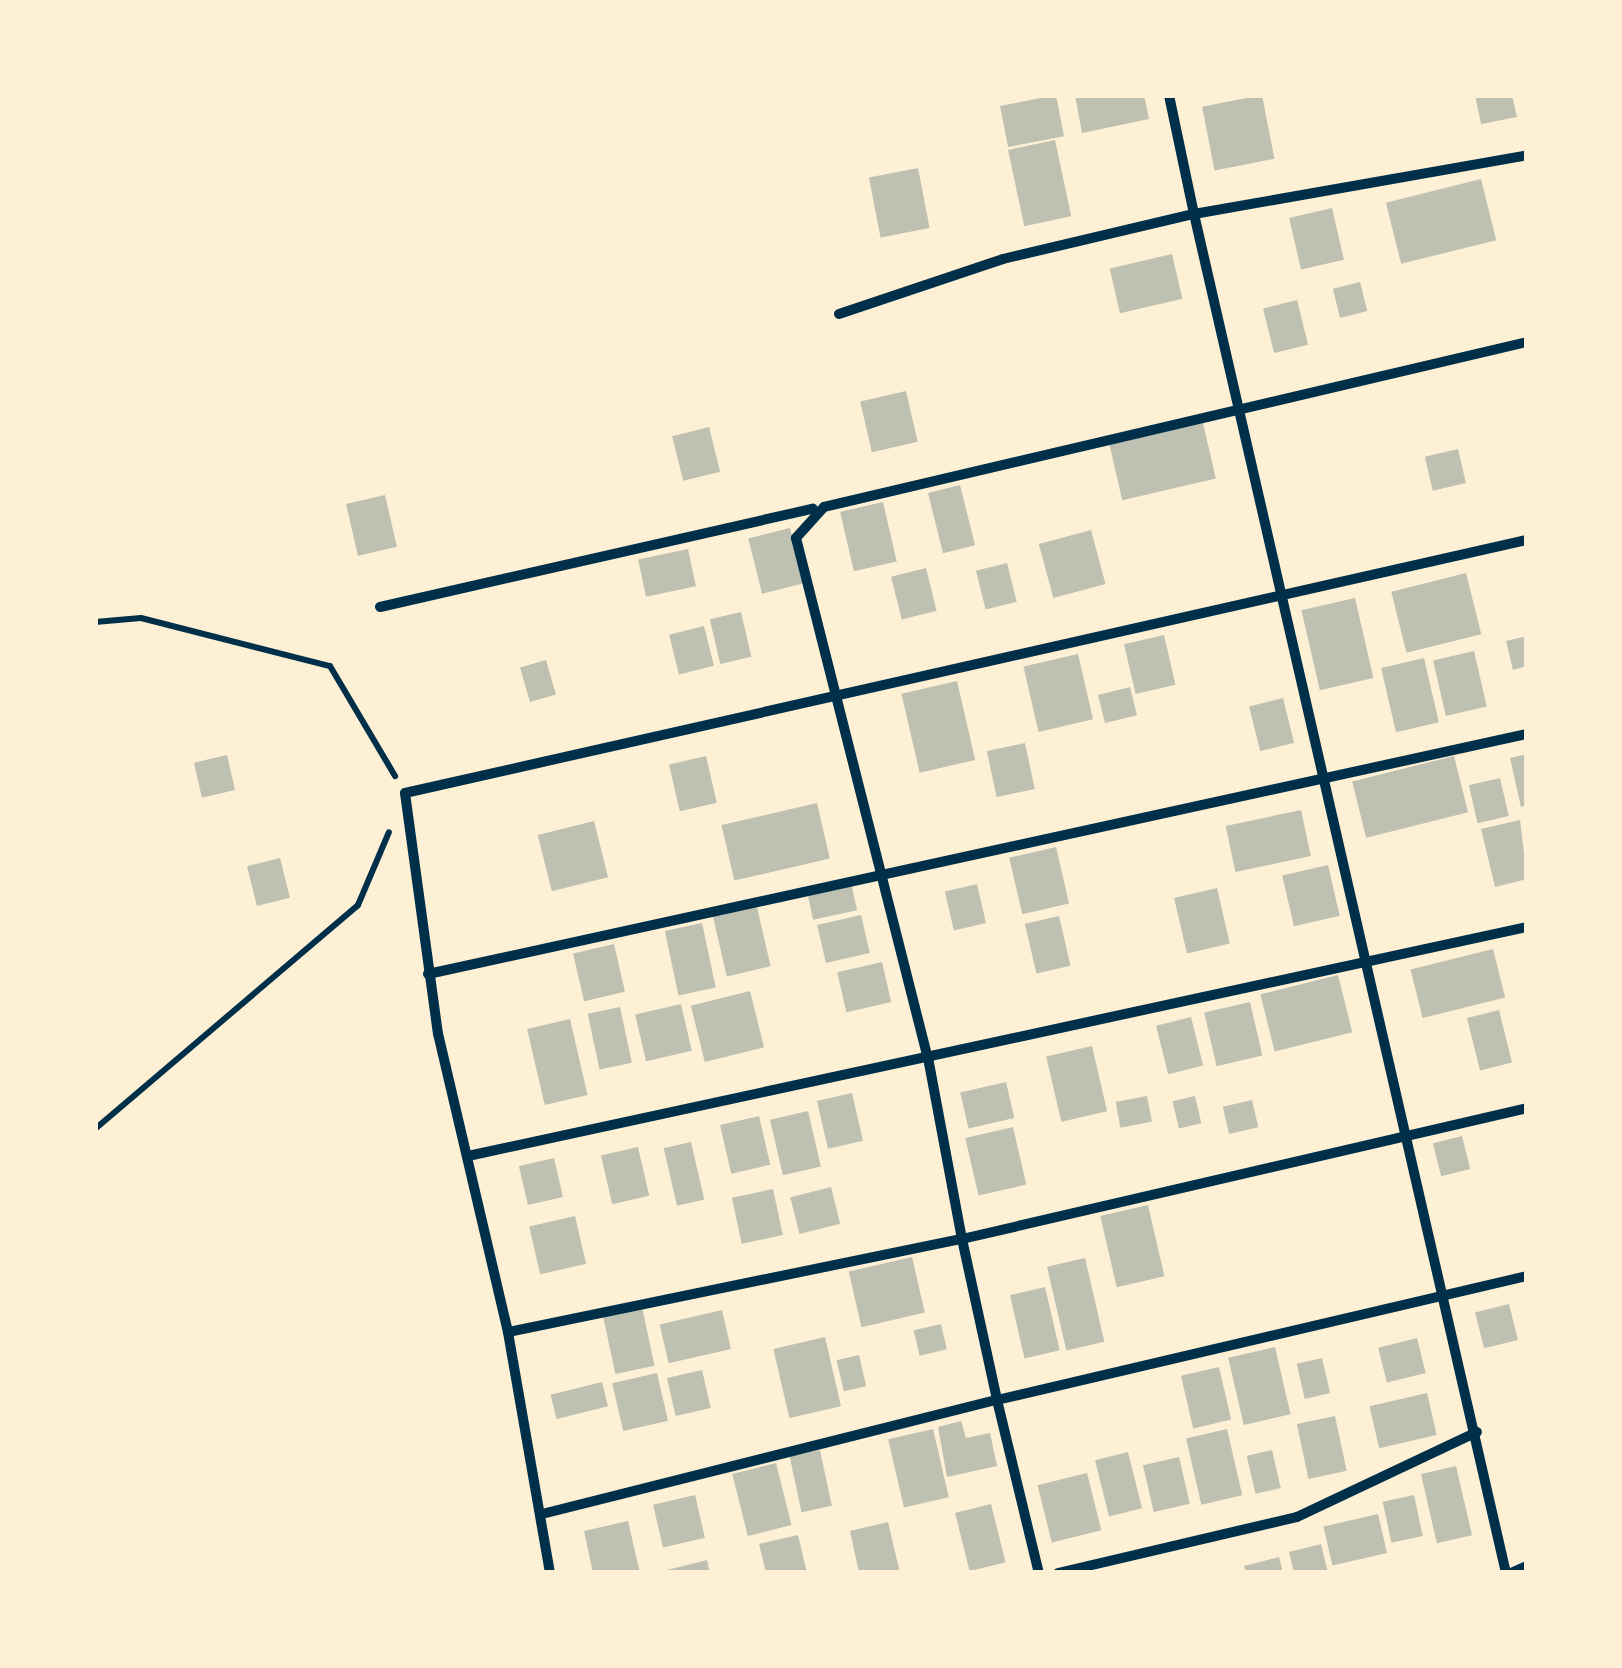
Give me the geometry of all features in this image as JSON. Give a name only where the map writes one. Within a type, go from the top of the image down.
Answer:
[{"type":"street","points":[[1169,95],[1284,598],[1329,776],[1440,1295],[1477,1432],[1508,1573],[1527,1566]]},
{"type":"street","points":[[840,314],[1003,258],[1194,214],[1527,155]]},
{"type":"street","points":[[380,607],[824,506],[1240,404],[1527,342]]},
{"type":"street","points":[[824,506],[796,538],[929,1063],[962,1239],[1039,1573]]},
{"type":"street","points":[[550,1573],[508,1332],[428,974],[405,793],[832,692],[1284,598],[1527,540]]},
{"type":"street","points":[[428,974],[881,872],[1527,734]]},
{"type":"street","points":[[468,1156],[929,1063],[1527,927]]},
{"type":"street","points":[[508,1332],[962,1239],[1405,1130],[1527,1108]]},
{"type":"street","points":[[542,1514],[997,1400],[1527,1276]]},
{"type":"street","points":[[1058,1573],[1297,1518],[1477,1432]]},
{"type":"path","points":[[95,622],[140,618],[330,666],[405,793],[358,904],[95,1129]]},
{"type":"building","points":[[1056,95],[1064,136],[1008,147],[1000,106]]},
{"type":"building","points":[[1075,95],[1144,95],[1149,119],[1082,133]]},
{"type":"building","points":[[1262,95],[1274,159],[1215,170],[1202,107]]},
{"type":"building","points":[[1475,95],[1512,95],[1517,117],[1481,124]]},
{"type":"building","points":[[1055,140],[1071,216],[1024,226],[1008,150]]},
{"type":"building","points":[[918,168],[930,228],[881,237],[869,178]]},
{"type":"building","points":[[1481,179],[1496,240],[1401,264],[1386,203]]},
{"type":"building","points":[[1332,208],[1344,260],[1301,270],[1289,218]]},
{"type":"building","points":[[1172,254],[1182,299],[1120,313],[1110,268]]},
{"type":"building","points":[[1360,282],[1367,311],[1340,318],[1333,289]]},
{"type":"building","points":[[1297,300],[1308,345],[1274,353],[1263,308]]},
{"type":"building","points":[[906,391],[918,442],[872,452],[860,402]]},
{"type":"building","points":[[1203,423],[1216,479],[1122,500],[1109,445]]},
{"type":"building","points":[[709,427],[720,472],[683,481],[672,436]]},
{"type":"building","points":[[1458,449],[1466,483],[1433,491],[1425,457]]},
{"type":"building","points":[[960,485],[975,545],[943,553],[928,493]]},
{"type":"building","points":[[385,495],[397,547],[358,556],[346,504]]},
{"type":"building","points":[[883,502],[897,561],[854,571],[840,512]]},
{"type":"building","points":[[790,528],[804,583],[762,594],[748,538]]},
{"type":"building","points":[[1091,530],[1105,584],[1053,598],[1039,544]]},
{"type":"building","points":[[688,549],[696,586],[646,597],[638,560]]},
{"type":"building","points":[[1007,563],[1017,602],[986,610],[976,571]]},
{"type":"building","points":[[926,568],[937,611],[902,619],[891,577]]},
{"type":"building","points":[[1466,573],[1481,634],[1407,653],[1391,592]]},
{"type":"building","points":[[1355,598],[1373,678],[1320,690],[1301,610]]},
{"type":"building","points":[[741,612],[751,657],[720,664],[710,619]]},
{"type":"building","points":[[704,626],[714,666],[679,674],[669,635]]},
{"type":"building","points":[[1164,635],[1175,685],[1136,694],[1124,644]]},
{"type":"building","points":[[1527,636],[1527,666],[1513,670],[1506,641]]},
{"type":"building","points":[[1474,651],[1487,707],[1446,716],[1433,660]]},
{"type":"building","points":[[1078,654],[1093,719],[1039,732],[1023,667]]},
{"type":"building","points":[[1424,658],[1439,722],[1396,732],[1381,668]]},
{"type":"building","points":[[546,660],[556,695],[530,702],[520,667]]},
{"type":"building","points":[[957,681],[975,760],[920,773],[901,694]]},
{"type":"building","points":[[1130,687],[1137,715],[1105,723],[1098,695]]},
{"type":"building","points":[[1283,698],[1294,743],[1260,751],[1249,706]]},
{"type":"building","points":[[1025,743],[1035,789],[997,797],[987,751]]},
{"type":"building","points":[[1527,754],[1527,805],[1521,807],[1510,758]]},
{"type":"building","points":[[227,755],[235,790],[202,798],[194,763]]},
{"type":"building","points":[[706,756],[717,803],[680,811],[669,765]]},
{"type":"building","points":[[1454,756],[1468,812],[1366,838],[1352,781]]},
{"type":"building","points":[[1500,778],[1509,816],[1478,823],[1469,785]]},
{"type":"building","points":[[817,803],[830,859],[734,881],[722,825]]},
{"type":"building","points":[[1301,810],[1311,856],[1235,872],[1226,826]]},
{"type":"building","points":[[1520,820],[1527,879],[1495,887],[1481,829]]},
{"type":"building","points":[[594,821],[608,877],[552,891],[538,835]]},
{"type":"building","points":[[1056,847],[1069,904],[1022,914],[1009,858]]},
{"type":"building","points":[[280,858],[290,898],[257,906],[247,866]]},
{"type":"building","points":[[1328,865],[1340,916],[1294,926],[1282,876]]},
{"type":"building","points":[[851,882],[857,910],[813,920],[807,891]]},
{"type":"building","points":[[977,884],[986,923],[954,930],[945,891]]},
{"type":"building","points":[[1217,888],[1230,944],[1187,953],[1174,898]]},
{"type":"building","points":[[756,903],[771,966],[727,976],[712,913]]},
{"type":"building","points":[[861,915],[870,953],[826,963],[817,925]]},
{"type":"building","points":[[1059,916],[1070,966],[1036,974],[1025,924]]},
{"type":"building","points":[[702,923],[716,988],[679,995],[665,931]]},
{"type":"building","points":[[614,944],[625,992],[584,1001],[573,953]]},
{"type":"building","points":[[1493,949],[1505,998],[1423,1018],[1411,970]]},
{"type":"building","points":[[882,962],[891,1002],[846,1012],[837,972]]},
{"type":"building","points":[[1338,975],[1352,1032],[1275,1052],[1260,994]]},
{"type":"building","points":[[750,991],[764,1047],[705,1062],[691,1006]]},
{"type":"building","points":[[1250,1002],[1262,1056],[1217,1066],[1204,1013]]},
{"type":"building","points":[[681,1004],[692,1051],[646,1061],[635,1015]]},
{"type":"building","points":[[620,1007],[632,1063],[600,1070],[588,1014]]},
{"type":"building","points":[[1499,1010],[1512,1062],[1480,1070],[1467,1018]]},
{"type":"building","points":[[1191,1017],[1203,1066],[1168,1074],[1156,1026]]},
{"type":"building","points":[[570,1019],[588,1095],[545,1105],[527,1029]]},
{"type":"building","points":[[1092,1046],[1107,1111],[1061,1122],[1046,1057]]},
{"type":"building","points":[[1006,1082],[1014,1118],[969,1129],[960,1093]]},
{"type":"building","points":[[852,1093],[863,1141],[828,1149],[817,1101]]},
{"type":"building","points":[[1147,1096],[1152,1122],[1121,1128],[1116,1102]]},
{"type":"building","points":[[1195,1096],[1201,1123],[1179,1128],[1173,1101]]},
{"type":"building","points":[[1252,1100],[1258,1127],[1229,1134],[1223,1107]]},
{"type":"building","points":[[808,1111],[821,1167],[783,1175],[770,1120]]},
{"type":"building","points":[[759,1116],[770,1165],[731,1174],[720,1125]]},
{"type":"building","points":[[1013,1127],[1026,1184],[979,1196],[965,1138]]},
{"type":"building","points":[[1462,1136],[1470,1169],[1441,1176],[1433,1143]]},
{"type":"building","points":[[691,1142],[704,1199],[677,1206],[664,1148]]},
{"type":"building","points":[[638,1147],[649,1196],[612,1204],[601,1156]]},
{"type":"building","points":[[554,1158],[563,1197],[528,1205],[519,1166]]},
{"type":"building","points":[[831,1187],[840,1224],[799,1234],[790,1197]]},
{"type":"building","points":[[773,1189],[783,1235],[742,1244],[732,1198]]},
{"type":"building","points":[[1148,1205],[1164,1276],[1117,1287],[1100,1216]]},
{"type":"building","points":[[575,1216],[586,1264],[540,1274],[529,1227]]},
{"type":"building","points":[[912,1257],[925,1313],[861,1327],[849,1272]]},
{"type":"building","points":[[1085,1258],[1104,1342],[1066,1351],[1047,1267]]},
{"type":"building","points":[[1045,1287],[1060,1350],[1025,1358],[1010,1295]]},
{"type":"building","points":[[1509,1304],[1518,1340],[1484,1348],[1475,1312]]},
{"type":"building","points":[[642,1307],[654,1366],[615,1374],[603,1315]]},
{"type":"building","points":[[722,1310],[731,1349],[669,1363],[660,1324]]},
{"type":"building","points":[[941,1324],[947,1349],[920,1356],[914,1330]]},
{"type":"building","points":[[825,1337],[841,1406],[789,1418],[773,1349]]},
{"type":"building","points":[[1417,1338],[1426,1373],[1387,1383],[1378,1348]]},
{"type":"building","points":[[1275,1347],[1291,1414],[1244,1425],[1228,1358]]},
{"type":"building","points":[[859,1355],[866,1386],[844,1391],[837,1360]]},
{"type":"building","points":[[1322,1358],[1330,1393],[1305,1399],[1297,1364]]},
{"type":"building","points":[[1219,1367],[1231,1420],[1193,1428],[1181,1376]]},
{"type":"building","points":[[702,1370],[711,1408],[676,1416],[667,1378]]},
{"type":"building","points":[[657,1373],[668,1421],[623,1431],[612,1383]]},
{"type":"building","points":[[602,1382],[608,1406],[557,1419],[551,1395]]},
{"type":"building","points":[[1427,1393],[1437,1435],[1379,1448],[1370,1406]]},
{"type":"building","points":[[1335,1416],[1347,1471],[1308,1479],[1297,1424]]},
{"type":"building","points":[[961,1421],[966,1438],[990,1433],[997,1466],[947,1477],[938,1427]]},
{"type":"building","points":[[933,1429],[949,1497],[904,1508],[888,1439]]},
{"type":"building","points":[[1227,1429],[1242,1495],[1201,1505],[1186,1438]]},
{"type":"building","points":[[820,1450],[832,1506],[802,1512],[790,1456]]},
{"type":"building","points":[[1272,1450],[1281,1488],[1255,1494],[1247,1456]]},
{"type":"building","points":[[1128,1452],[1142,1508],[1109,1517],[1095,1460]]},
{"type":"building","points":[[1179,1457],[1190,1504],[1154,1512],[1143,1465]]},
{"type":"building","points":[[776,1463],[791,1525],[748,1536],[732,1474]]},
{"type":"building","points":[[1456,1466],[1472,1535],[1437,1543],[1421,1474]]},
{"type":"building","points":[[1087,1473],[1101,1530],[1052,1543],[1038,1485]]},
{"type":"building","points":[[695,1495],[705,1538],[663,1548],[653,1505]]},
{"type":"building","points":[[1414,1495],[1423,1536],[1391,1543],[1383,1502]]},
{"type":"building","points":[[991,1504],[1006,1562],[970,1571],[955,1513]]},
{"type":"building","points":[[1378,1514],[1387,1553],[1332,1566],[1323,1527]]},
{"type":"building","points":[[628,1521],[640,1573],[593,1573],[584,1531]]},
{"type":"building","points":[[888,1522],[900,1573],[859,1573],[850,1531]]},
{"type":"building","points":[[798,1535],[807,1573],[766,1573],[759,1544]]},
{"type":"building","points":[[1321,1544],[1328,1573],[1294,1573],[1289,1552]]},
{"type":"building","points":[[1279,1557],[1283,1573],[1246,1573],[1244,1566]]},
{"type":"building","points":[[707,1560],[710,1573],[659,1573],[659,1572]]}]
